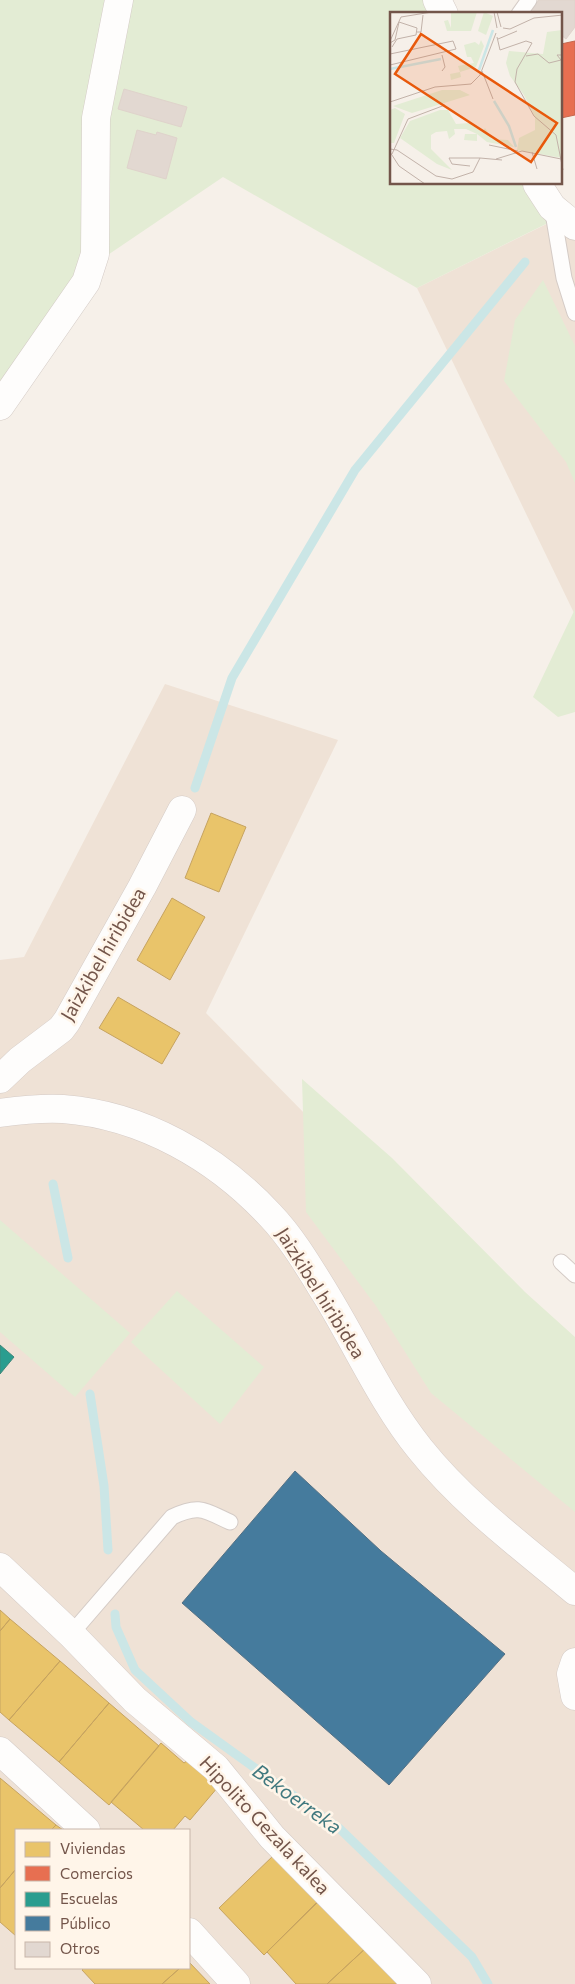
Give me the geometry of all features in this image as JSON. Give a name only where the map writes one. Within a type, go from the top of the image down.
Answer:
[{"type":"street","points":[[0,406],[86,282],[95,254],[96,118],[119,0]]},
{"type":"street","points":[[437,0],[443,12]]},
{"type":"street","points":[[538,185],[552,207],[575,226]]},
{"type":"street","name":"Jaizkibel hiribidea","points":[[0,1079],[67,1021],[142,887],[182,810]]},
{"type":"street","name":"Jaizkibel hiribidea","points":[[0,1113],[26,1109],[64,1109],[130,1122],[173,1140],[211,1163],[244,1189],[272,1217],[298,1251],[325,1293],[393,1411],[419,1448],[450,1484],[483,1515],[575,1591]]},
{"type":"street","name":"Hipolito Gezala kalea","points":[[0,1567],[135,1700],[216,1768],[272,1838],[418,1984]]},
{"type":"street","points":[[575,1662],[571,1674],[575,1696]]},
{"type":"street","points":[[0,1751],[85,1829]]},
{"type":"street","points":[[190,1933],[236,1984]]},
{"type":"lane","points":[[520,12],[529,0]]},
{"type":"lane","points":[[552,207],[564,278],[575,313]]},
{"type":"lane","points":[[561,1262],[575,1274]]},
{"type":"lane","points":[[70,1634],[172,1517],[182,1512],[200,1508],[230,1522]]},
{"type":"shaded area","points":[[575,210],[575,615],[417,288]]},
{"type":"shaded area","points":[[165,684],[338,740],[206,1013],[575,1389],[575,1984],[0,1984],[0,960],[24,957]]},
{"type":"green space","points":[[0,0],[434,0],[441,12],[390,12],[390,185],[533,185],[552,221],[417,288],[223,177],[90,267],[0,409]]},
{"type":"green space","points":[[543,280],[575,346],[575,483],[566,462],[504,381],[515,320]]},
{"type":"green space","points":[[575,609],[575,712],[558,717],[533,697]]},
{"type":"green space","points":[[302,1079],[392,1158],[525,1292],[575,1337],[575,1512],[431,1393],[376,1306],[306,1212]]},
{"type":"green space","points":[[0,1220],[130,1333],[75,1397],[0,1332]]},
{"type":"green space","points":[[177,1291],[264,1367],[220,1424],[131,1342]]},
{"type":"building: Viviendas","points":[[211,813],[246,827],[219,892],[185,878]]},
{"type":"building: Viviendas","points":[[172,898],[205,917],[170,980],[137,960]]},
{"type":"building: Viviendas","points":[[118,997],[180,1033],[162,1064],[99,1028]]},
{"type":"building: Viviendas","points":[[0,1610],[10,1619],[0,1631]]},
{"type":"building: Viviendas","points":[[10,1619],[60,1661],[9,1720],[0,1712],[0,1631]]},
{"type":"building: Viviendas","points":[[60,1661],[109,1703],[59,1762],[9,1720]]},
{"type":"building: Viviendas","points":[[109,1703],[159,1746],[109,1805],[59,1762]]},
{"type":"building: Viviendas","points":[[161,1743],[184,1763],[188,1760],[218,1787],[190,1820],[185,1816],[174,1829],[143,1829],[111,1802]]},
{"type":"building: Viviendas","points":[[0,1778],[56,1825],[52,1829],[15,1829],[15,1870],[0,1888]]},
{"type":"building: Viviendas","points":[[56,1825],[62,1829],[52,1829]]},
{"type":"building: Viviendas","points":[[275,1854],[319,1901],[264,1955],[219,1908]]},
{"type":"building: Viviendas","points":[[15,1870],[15,1935],[0,1922],[0,1888]]},
{"type":"building: Viviendas","points":[[321,1898],[367,1947],[327,1984],[296,1984],[267,1952]]},
{"type":"building: Viviendas","points":[[367,1947],[406,1984],[327,1984]]},
{"type":"building: Viviendas","points":[[190,1963],[210,1984],[162,1984],[179,1969],[190,1969]]},
{"type":"building: Viviendas","points":[[179,1969],[162,1984],[95,1984],[82,1970]]},
{"type":"building: Comercios","points":[[575,41],[575,115],[562,118],[562,44]]},
{"type":"building: Escuelas","points":[[0,1345],[14,1357],[0,1374]]},
{"type":"building: Público","points":[[295,1471],[381,1551],[505,1654],[389,1785],[182,1603]]},
{"type":"building: Otros","points":[[539,0],[575,0],[575,27],[566,39],[562,36],[562,12],[530,11]]},
{"type":"building: Otros","points":[[124,89],[187,107],[181,127],[118,109]]},
{"type":"building: Otros","points":[[137,130],[156,135],[157,132],[177,138],[166,179],[127,168]]},
{"type":"waterway","points":[[195,788],[232,678],[355,470],[525,262]]},
{"type":"waterway","name":"Bekoerreka","points":[[53,1184],[68,1258]]},
{"type":"waterway","name":"Bekoerreka","points":[[90,1394],[104,1486],[108,1550]]},
{"type":"waterway","name":"Bekoerreka","points":[[115,1614],[116,1627],[135,1670],[191,1722],[340,1829],[472,1957],[488,1984]]}]
